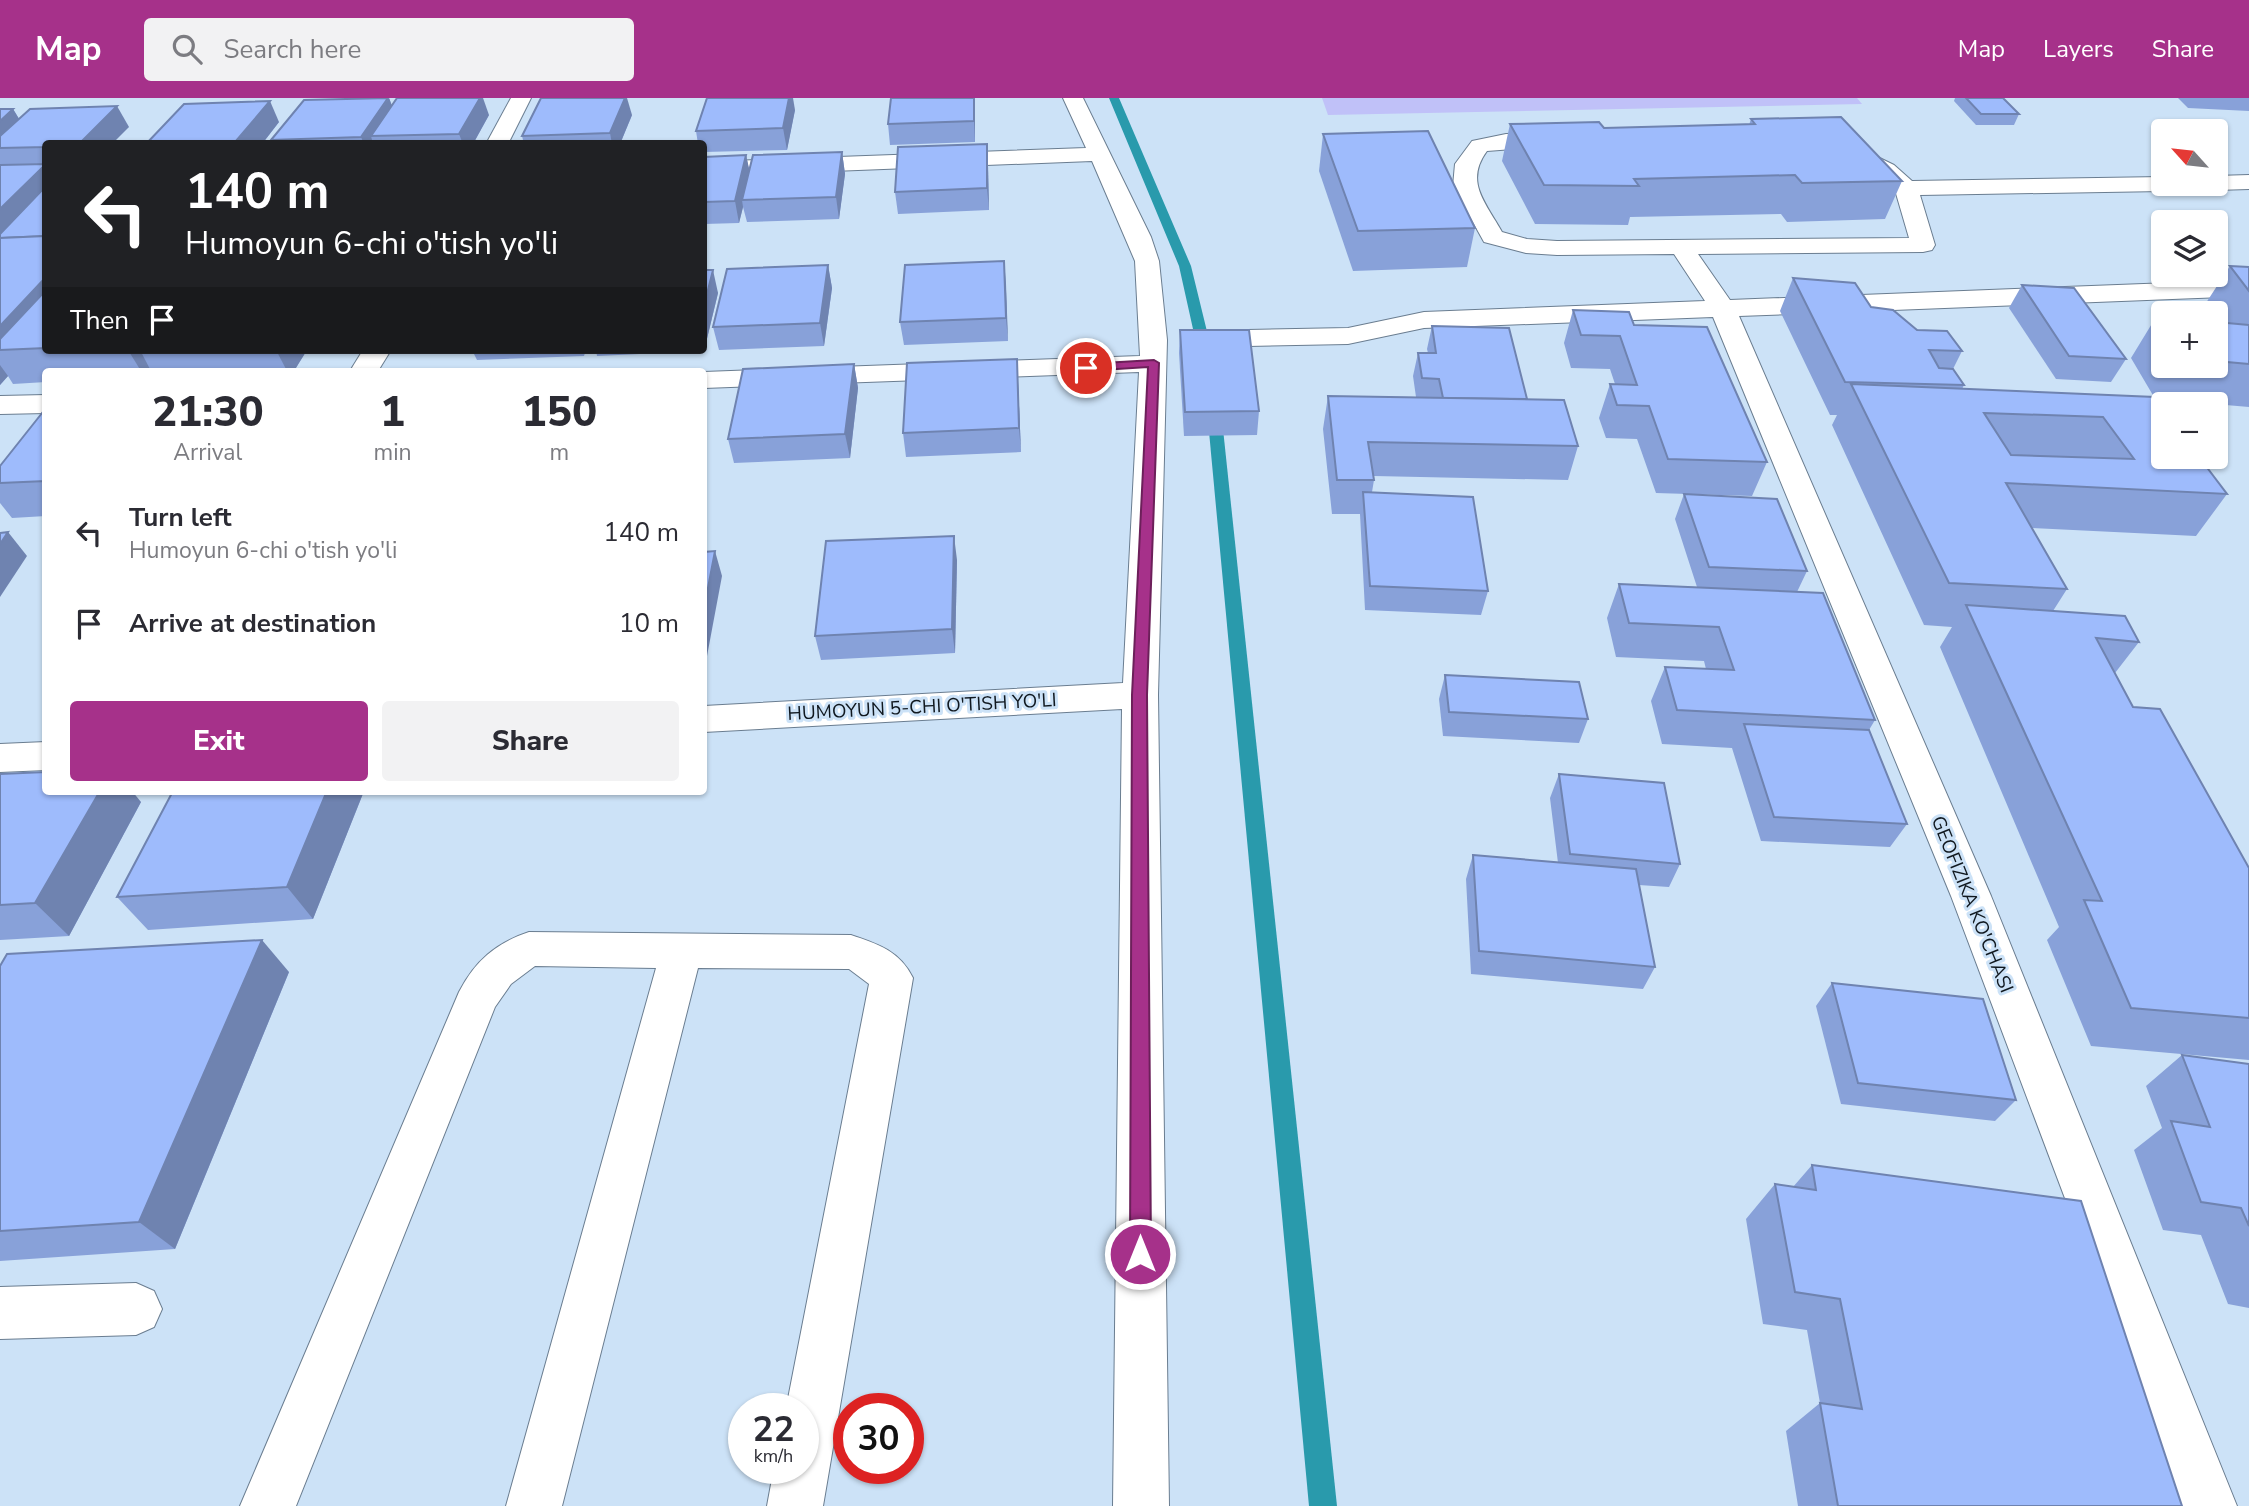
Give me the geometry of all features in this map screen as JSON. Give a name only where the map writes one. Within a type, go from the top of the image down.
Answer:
[{"type":"street","points":[[499,140],[521,98]]},
{"type":"street","points":[[1073,98],[1101,154],[1147,261],[1154,352],[1140,695],[1141,1506]]},
{"type":"street","points":[[1576,140],[1506,141],[1480,146],[1466,164],[1465,186],[1493,237],[1526,246],[1557,248],[1923,245],[1906,188],[1886,170],[1838,143]]},
{"type":"street","points":[[707,169],[1101,154]]},
{"type":"street","points":[[2228,183],[2249,182]]},
{"type":"street","points":[[1906,188],[2151,184]]},
{"type":"street","name":"GEOFIZIKA KO'CHASI","points":[[1681,247],[1722,307],[1971,896],[2209,1506]]},
{"type":"street","points":[[707,380],[1050,370],[1154,352],[1348,336],[1424,320],[2249,288]]},
{"type":"street","points":[[0,405],[42,404]]},
{"type":"street","name":"HUMOYUN 5-CHI O'TISH YO'LI","points":[[707,719],[1140,695]]},
{"type":"street","points":[[0,758],[42,756]]},
{"type":"street","points":[[268,1506],[468,1018],[488,977],[505,962],[529,949],[850,952],[874,961],[892,978],[815,1393]]},
{"type":"street","points":[[534,1506],[681,949]]},
{"type":"street","points":[[0,1313],[136,1309]]},
{"type":"street","points":[[795,1506],[799,1484]]},
{"type":"shaded area","points":[[1322,98],[1857,98],[1862,104],[1328,115]]},
{"type":"building","points":[[388,98],[361,137],[271,140],[304,100]]},
{"type":"building","points":[[397,98],[480,98],[459,134],[371,136]]},
{"type":"building","points":[[541,98],[625,98],[610,133],[522,136]]},
{"type":"building","points":[[707,98],[789,98],[783,128],[696,131]]},
{"type":"building","points":[[891,98],[974,98],[974,121],[888,124]]},
{"type":"building","points":[[1966,98],[2003,98],[2019,114],[1981,114]]},
{"type":"building","points":[[270,101],[237,140],[150,140],[184,104]]},
{"type":"building","points":[[117,106],[83,140],[42,140],[42,147],[0,148],[0,136],[30,109]]},
{"type":"building","points":[[0,109],[13,109],[0,121]]},
{"type":"building","points":[[1841,117],[1902,181],[1802,183],[1795,175],[1634,179],[1639,186],[1544,185],[1510,124],[1599,122],[1604,128],[1755,124],[1751,119]]},
{"type":"building","points":[[1428,131],[1475,228],[1358,231],[1323,134]]},
{"type":"building","points":[[987,144],[987,188],[895,192],[898,147]]},
{"type":"building","points":[[842,152],[836,197],[742,200],[753,155]]},
{"type":"building","points":[[746,155],[735,201],[707,202],[707,157]]},
{"type":"building","points":[[42,164],[42,168],[0,209],[0,165]]},
{"type":"building","points":[[42,190],[42,236],[0,238],[0,234]]},
{"type":"building","points":[[42,236],[42,281],[0,326],[0,238]]},
{"type":"building","points":[[1004,261],[1006,318],[900,322],[905,265]]},
{"type":"building","points":[[828,265],[820,323],[713,327],[727,269]]},
{"type":"building","points":[[2230,266],[2249,267],[2249,291]]},
{"type":"building","points":[[707,270],[713,270],[707,294]]},
{"type":"building","points":[[1793,278],[1855,283],[1871,307],[1893,310],[1917,330],[1947,331],[1962,351],[1929,350],[1939,368],[1953,369],[1964,385],[1845,382]]},
{"type":"building","points":[[2022,285],[2074,288],[2126,359],[2069,356]]},
{"type":"building","points":[[42,294],[42,348],[0,350],[0,339]]},
{"type":"building","points":[[1573,310],[1629,312],[1634,325],[1707,327],[1767,462],[1668,459],[1649,406],[1617,405],[1610,384],[1637,385],[1620,336],[1581,335]]},
{"type":"building","points":[[2228,323],[2249,325],[2249,364],[2228,362]]},
{"type":"building","points":[[1432,326],[1509,328],[1527,399],[1443,398],[1439,379],[1422,378],[1418,353],[1436,353]]},
{"type":"building","points":[[1180,330],[1249,330],[1259,411],[1185,412]]},
{"type":"building","points":[[1017,359],[1019,428],[903,433],[907,363]]},
{"type":"building","points":[[854,364],[845,434],[728,439],[743,369]]},
{"type":"building","points":[[1851,384],[2151,397],[2151,469],[2208,469],[2227,494],[2006,483],[2067,589],[1949,583]],"holes":[[[1984,413],[2103,417],[2134,459],[2011,455]]]},
{"type":"building","points":[[1328,396],[1564,400],[1578,446],[1368,442],[1374,480],[1337,480]]},
{"type":"building","points":[[42,413],[42,481],[0,483],[0,466]]},
{"type":"building","points":[[1363,492],[1473,497],[1488,591],[1370,586]]},
{"type":"building","points":[[1684,494],[1777,499],[1807,571],[1709,567]]},
{"type":"building","points":[[8,532],[0,544],[0,533]]},
{"type":"building","points":[[954,536],[952,629],[815,636],[826,541]]},
{"type":"building","points":[[715,551],[707,593],[707,552]]},
{"type":"building","points":[[1619,584],[1823,593],[1875,720],[1677,710],[1665,667],[1734,670],[1719,627],[1629,623]]},
{"type":"building","points":[[1966,605],[2125,616],[2139,642],[2096,638],[2133,707],[2160,709],[2249,868],[2249,1018],[2131,1008],[2084,900],[2102,901]]},
{"type":"building","points":[[1445,675],[1579,682],[1588,719],[1449,712]]},
{"type":"building","points":[[1744,724],[1869,730],[1907,824],[1774,817]]},
{"type":"building","points":[[42,772],[42,795],[98,795],[35,903],[0,905],[0,774]]},
{"type":"building","points":[[1559,774],[1664,783],[1680,864],[1570,854]]},
{"type":"building","points":[[171,795],[325,795],[287,887],[117,897]]},
{"type":"building","points":[[1473,855],[1636,869],[1655,967],[1479,951]]},
{"type":"building","points":[[262,940],[139,1222],[0,1231],[0,966],[7,954]]},
{"type":"building","points":[[1832,983],[1983,999],[2016,1100],[1858,1083]]},
{"type":"building","points":[[2182,1055],[2249,1064],[2249,1226],[2241,1208],[2201,1202],[2171,1121],[2210,1127]]},
{"type":"building","points":[[1812,1165],[2081,1201],[2182,1506],[1838,1506],[1820,1403],[1862,1409],[1840,1299],[1795,1292],[1775,1184],[1816,1190]]},
{"type":"waterway","points":[[1114,98],[1185,266],[1206,356]]},
{"type":"waterway","points":[[1214,410],[1323,1506]]},
{"type":"route","points":[[1086,368],[1154,363],[1140,695],[1140,1254]]}]
